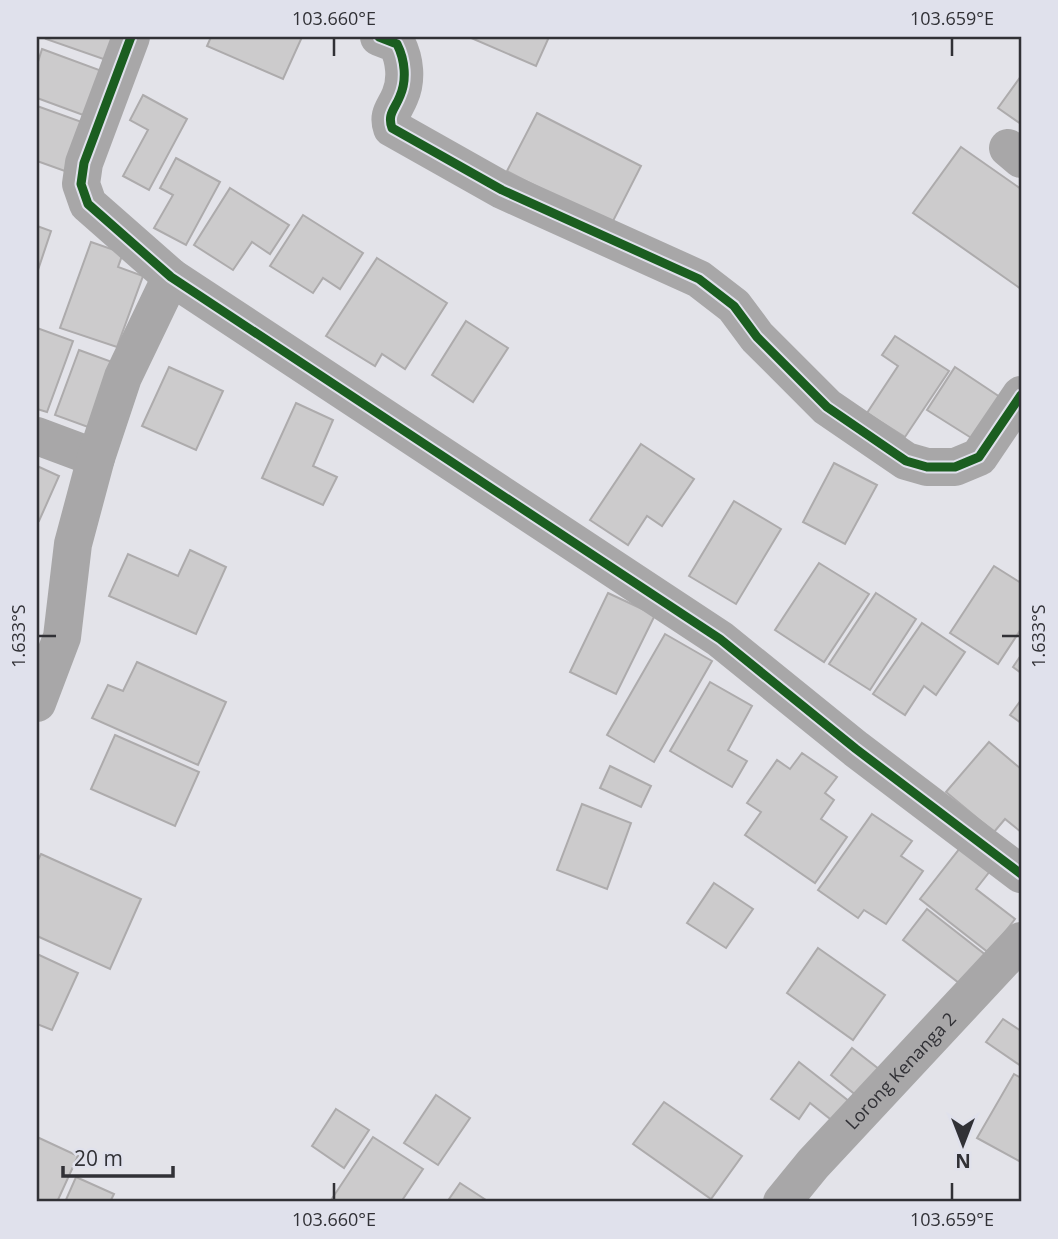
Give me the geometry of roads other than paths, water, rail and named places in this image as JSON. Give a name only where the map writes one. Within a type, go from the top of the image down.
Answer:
[{"type":"street","points":[[131,37],[85,163],[81,184],[88,204],[171,277],[720,639],[856,749],[1021,874]]},
{"type":"street","points":[[379,37],[397,44],[404,63],[402,93],[390,113],[392,128],[502,190],[699,279],[734,306],[757,337],[827,407],[906,461],[928,467],[955,467],[979,457],[1021,395]]},
{"type":"street","points":[[37,703],[62,637],[73,544],[96,458],[123,377],[171,277]]},
{"type":"street","points":[[37,436],[96,458]]},
{"type":"street","name":"Lorong Kenanga 2","points":[[782,1202],[813,1164],[1021,941]]}]
